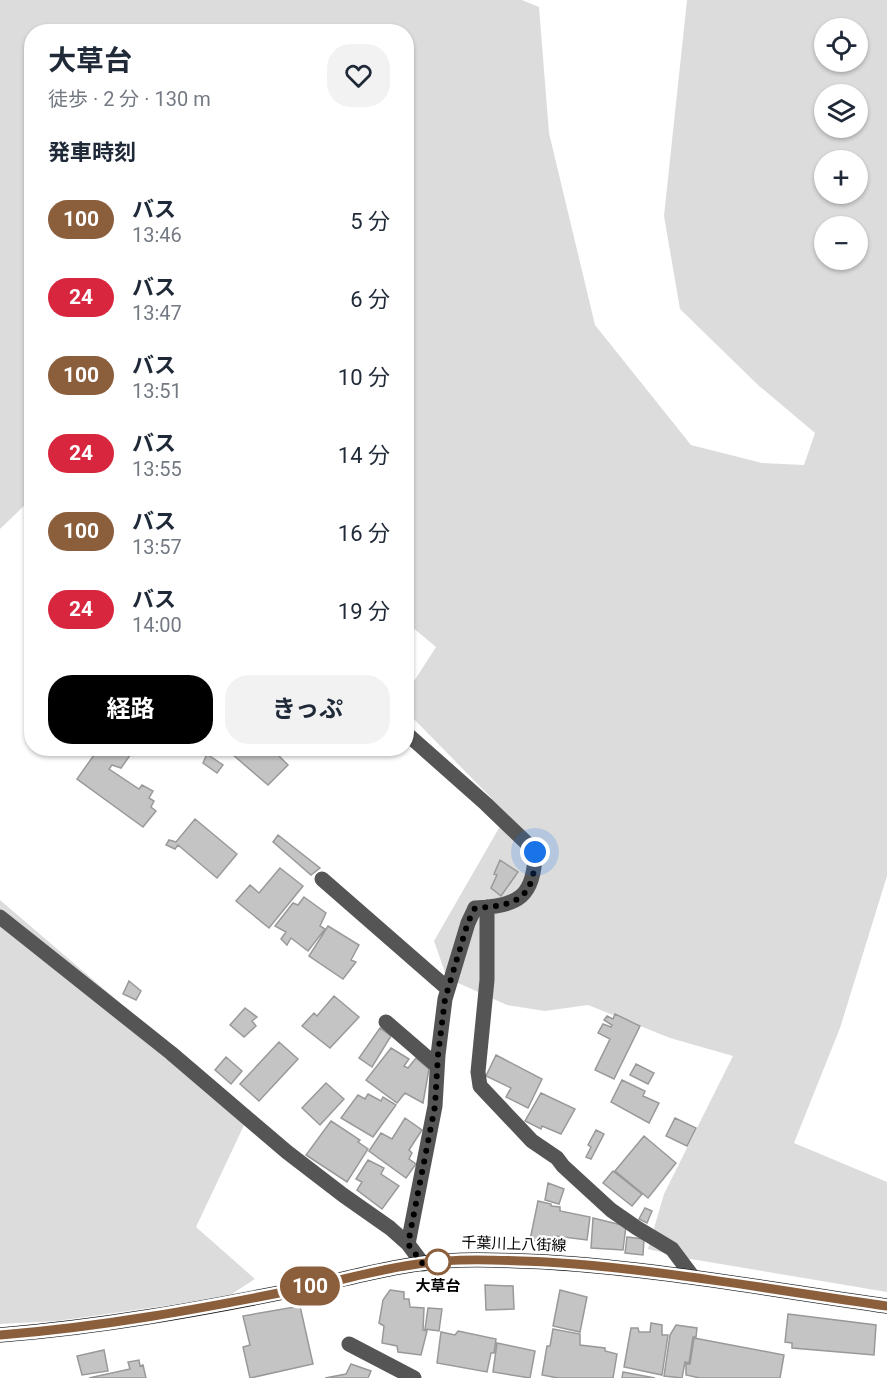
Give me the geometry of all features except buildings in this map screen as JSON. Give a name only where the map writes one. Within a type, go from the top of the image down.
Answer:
[{"type":"main road","name":"千葉川上八街線","points":[[0,1335],[74,1329],[153,1317],[446,1261],[526,1261],[589,1265],[693,1277],[887,1306]]},
{"type":"street","points":[[408,1244],[435,1106],[437,1066],[448,989],[468,922],[475,908],[518,900],[528,889],[535,868],[535,852],[414,739]]},
{"type":"street","points":[[322,879],[448,989]]},
{"type":"street","points":[[487,907],[487,980],[478,1072],[480,1086],[532,1141],[557,1158],[611,1209],[672,1249],[693,1277]]},
{"type":"street","points":[[0,917],[171,1053],[287,1152],[408,1244],[423,1264]]},
{"type":"street","points":[[386,1022],[437,1066]]},
{"type":"street","points":[[349,1344],[414,1378]]},
{"type":"shaded area","points":[[0,0],[522,0],[539,7],[549,133],[595,325],[691,445],[762,463],[804,465],[815,433],[758,385],[680,309],[664,216],[687,0],[887,0],[887,876],[840,1028],[794,1143],[887,1182],[887,1292],[685,1258],[648,1249],[664,1194],[733,1056],[670,1038],[588,1005],[545,1011],[507,1005],[447,978],[434,941],[507,814],[414,719],[414,681],[436,647],[414,629],[414,24],[24,24],[24,506],[0,529]]},
{"type":"shaded area","points":[[0,900],[147,1026],[247,1119],[196,1227],[255,1279],[227,1297],[57,1321],[0,1324]]},
{"type":"bus line","name":"100","points":[[0,1335],[74,1329],[153,1317],[396,1268],[446,1261],[483,1260],[589,1265],[693,1277],[887,1306]]},
{"type":"place","name":"大草台","points":[[438,1262]]},
{"type":"route","points":[[438,1262],[446,1261],[423,1264],[408,1244],[435,1106],[445,999],[468,922],[475,908],[496,906],[518,900],[528,889],[535,868],[535,852]]}]
